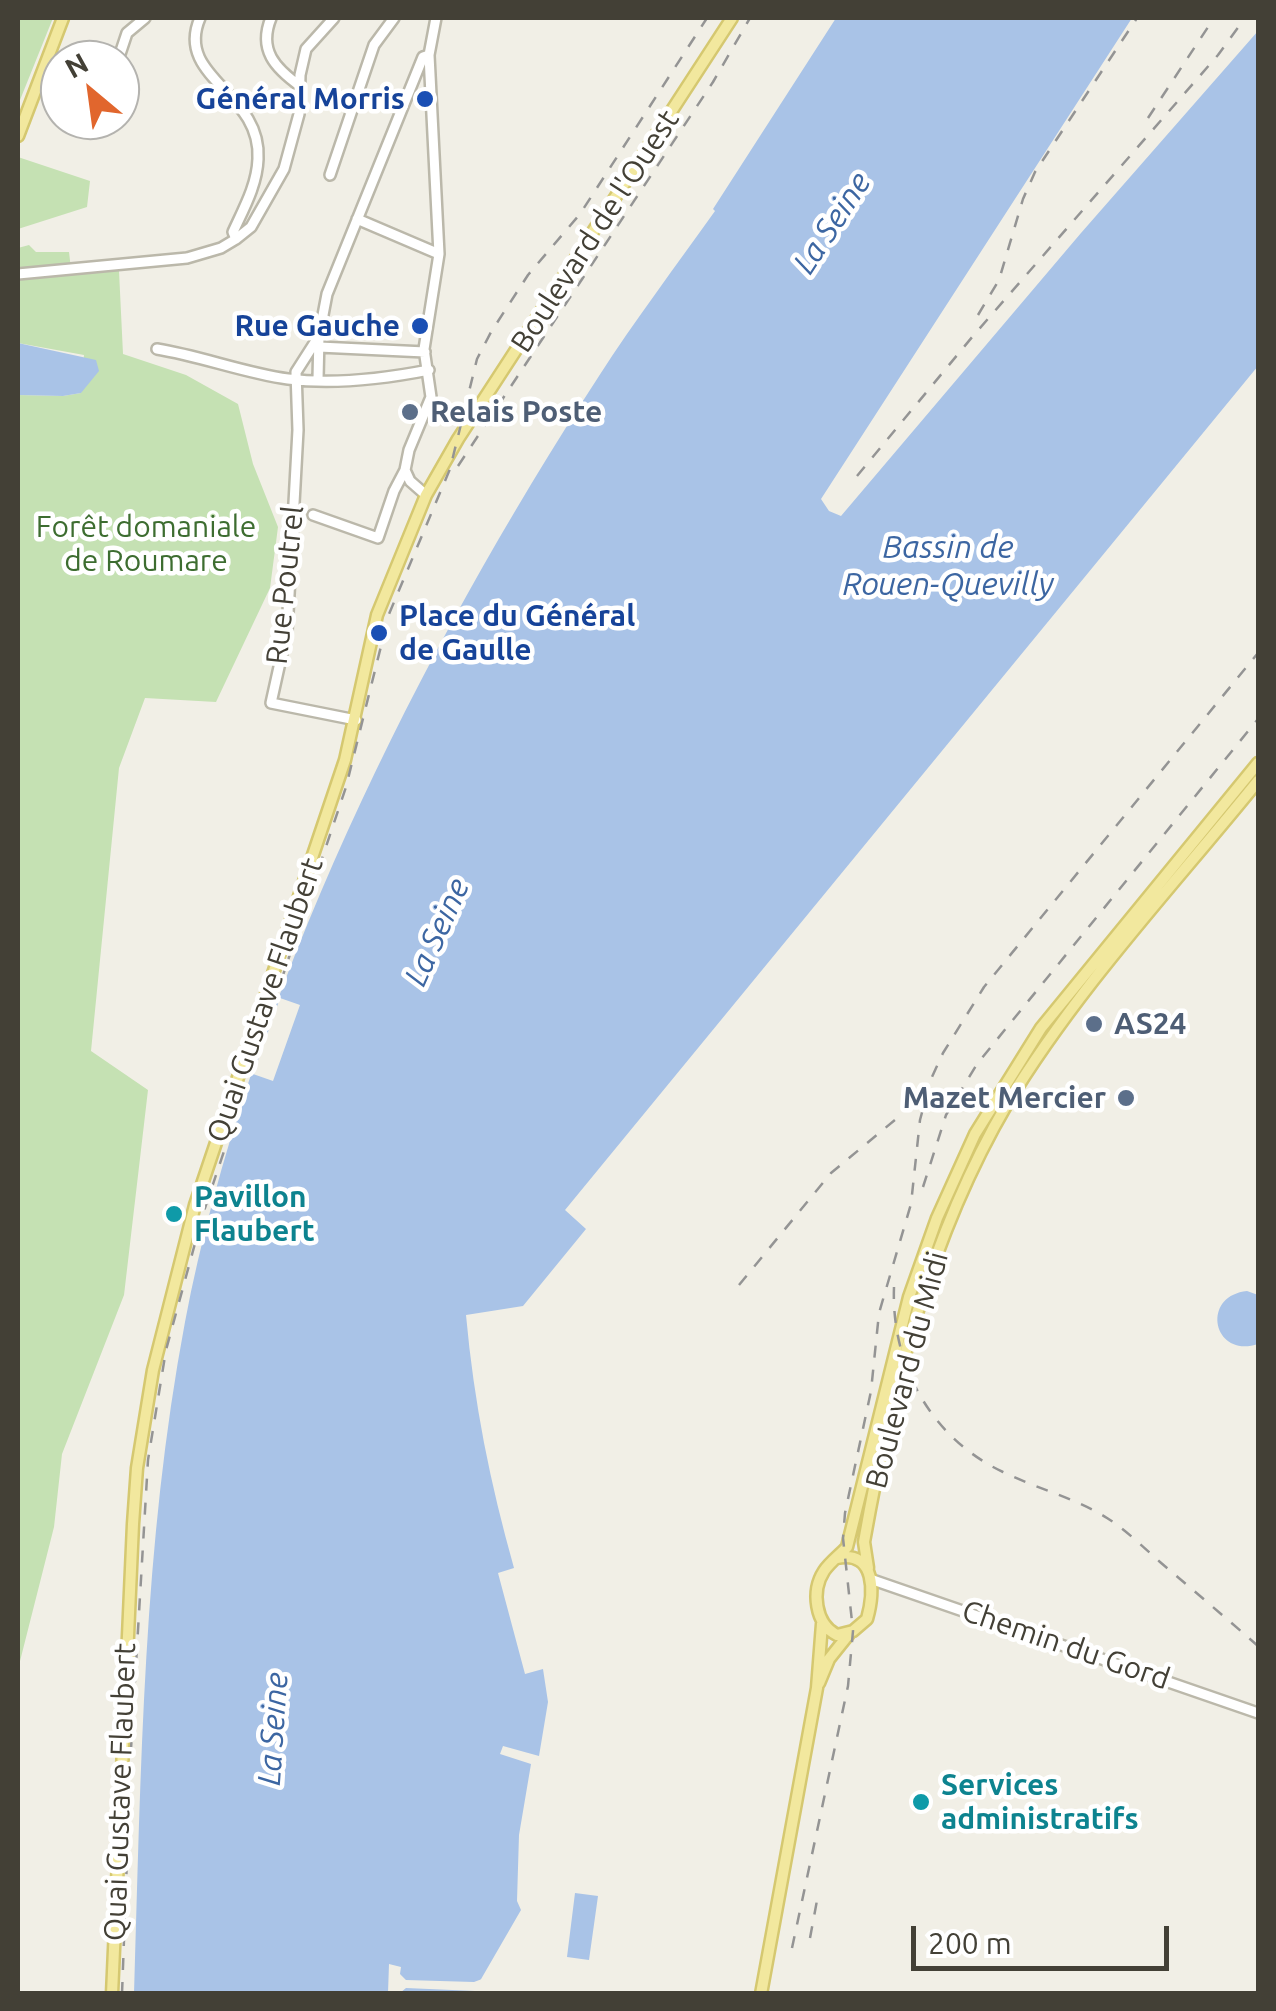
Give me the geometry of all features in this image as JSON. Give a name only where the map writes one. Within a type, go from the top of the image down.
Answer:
[{"type":"main road","points":[[18,136],[63,18]]},
{"type":"main road","name":"Boulevard de l'Ouest","points":[[426,495],[732,18]]},
{"type":"main road","name":"Quai Gustave Flaubert","points":[[112,1994],[133,1524],[140,1441],[152,1370],[195,1204],[306,883],[356,720],[377,615],[426,495]]},
{"type":"main road","name":"Boulevard du Midi","points":[[837,1558],[847,1547],[909,1297],[937,1218],[975,1134],[1036,1036],[1258,763]]},
{"type":"main road","name":"Boulevard du Midi","points":[[975,1134],[994,1121],[1070,1011],[1258,781]]},
{"type":"main road","name":"Boulevard du Midi","points":[[868,1568],[864,1542],[909,1337],[949,1220],[1036,1036]]},
{"type":"main road","points":[[760,1994],[817,1688],[822,1624],[818,1590],[825,1568],[837,1558],[848,1556],[868,1568],[873,1580],[867,1620],[850,1632],[829,1660],[817,1688]]},
{"type":"main road","points":[[822,1624],[836,1635],[850,1632]]},
{"type":"street","points":[[125,40],[127,33],[145,18]]},
{"type":"street","points":[[200,18],[195,28],[195,46],[202,65],[238,101],[256,139],[255,184],[234,232],[236,239]]},
{"type":"street","points":[[271,18],[267,28],[269,58],[300,86]]},
{"type":"street","points":[[18,274],[187,258],[221,248],[251,227],[284,169],[300,114],[306,49],[334,18]]},
{"type":"street","points":[[330,176],[374,45],[394,18]]},
{"type":"street","points":[[312,516],[378,538],[409,450],[429,407],[432,386],[425,331],[439,254],[429,55],[434,22],[426,18]]},
{"type":"street","points":[[318,379],[327,294],[405,99],[424,56],[429,55]]},
{"type":"street","points":[[357,219],[439,254]]},
{"type":"street","points":[[319,342],[425,352]]},
{"type":"street","points":[[295,379],[319,342]]},
{"type":"street","points":[[158,349],[295,379],[377,380],[429,370]]},
{"type":"street","name":"Rue Poutrel","points":[[295,379],[298,430],[287,630],[271,703],[356,720]]},
{"type":"street","points":[[405,470],[410,481],[426,495]]},
{"type":"street","name":"Chemin du Gord","points":[[873,1580],[1258,1713]]},
{"type":"green space","points":[[18,18],[53,18],[44,40],[40,40],[40,50],[18,105]]},
{"type":"green space","points":[[18,157],[90,181],[87,207],[18,229]]},
{"type":"green space","name":"Forêt domaniale de Roumare","points":[[29,245],[36,252],[69,252],[71,269],[119,271],[123,354],[186,375],[238,404],[253,464],[278,527],[270,588],[216,702],[145,698],[119,768],[91,1051],[148,1090],[124,1295],[62,1454],[54,1527],[18,1669],[18,395],[81,393],[84,355],[18,343],[18,248]]},
{"type":"water","points":[[836,18],[1132,18],[821,499],[829,511],[841,516],[1258,31],[1258,366],[565,1210],[586,1229],[523,1306],[466,1315],[484,1443],[514,1568],[498,1573],[525,1674],[543,1669],[548,1702],[539,1756],[503,1746],[500,1754],[531,1764],[519,1835],[517,1901],[521,1910],[473,1993],[134,1994],[146,1657],[160,1489],[185,1322],[213,1199],[251,1076],[296,953],[348,831],[467,595],[599,376],[715,211]]},
{"type":"water","points":[[18,343],[96,360],[99,371],[81,393],[18,395]]},
{"type":"water","points":[[1247,1291],[1258,1295],[1258,1344],[1243,1346],[1222,1335],[1218,1314],[1232,1295]]},
{"type":"water","points":[[575,1893],[598,1896],[589,1960],[567,1957]]},
{"type":"pier","points":[[280,998],[300,1005],[273,1081],[253,1074]]},
{"type":"pier","points":[[389,1964],[401,1967],[400,1974],[406,1980],[482,1979],[475,1991],[406,1988],[400,1993],[388,1993]]},
{"type":"railway","points":[[122,1994],[148,1460],[166,1350],[203,1214],[346,787],[389,614],[450,469],[477,359],[528,275],[580,214],[707,18]]},
{"type":"railway","points":[[458,466],[713,82],[750,18]]},
{"type":"railway","points":[[978,315],[999,280],[1035,172],[1137,18]]},
{"type":"railway","points":[[1148,118],[1214,18]]},
{"type":"railway","points":[[857,476],[973,336],[1218,55],[1245,18]]},
{"type":"railway","points":[[792,1948],[848,1686],[853,1631],[843,1538],[845,1513],[871,1391],[879,1313],[911,1204],[920,1120],[931,1079],[984,987],[1258,653]]},
{"type":"railway","points":[[923,1187],[946,1115],[977,1064],[1258,719]]},
{"type":"railway","points":[[739,1285],[831,1173],[896,1119],[925,1084]]},
{"type":"railway","points":[[894,1287],[895,1316],[908,1371],[920,1396],[955,1440],[1003,1472],[1114,1523],[1258,1646]]},
{"type":"railway","points":[[810,1938],[818,1895]]},
{"type":"place","name":"Général Morris","points":[[425,99]]},
{"type":"place","name":"Rue Gauche","points":[[420,326]]},
{"type":"place","name":"Relais Poste","points":[[410,412]]},
{"type":"place","name":"Place du Général de Gaulle","points":[[379,633]]},
{"type":"place","name":"AS24","points":[[1094,1024]]},
{"type":"place","name":"Mazet Mercier","points":[[1126,1098]]},
{"type":"place","name":"Pavillon Flaubert","points":[[174,1214]]},
{"type":"place","name":"Services administratifs","points":[[921,1802]]},
{"type":"water label","name":"La Seine","points":[[832,223]]},
{"type":"water label","name":"Bassin de Rouen-Quevilly","points":[[948,566]]},
{"type":"water label","name":"La Seine","points":[[437,932]]},
{"type":"water label","name":"La Seine","points":[[273,1729]]}]
